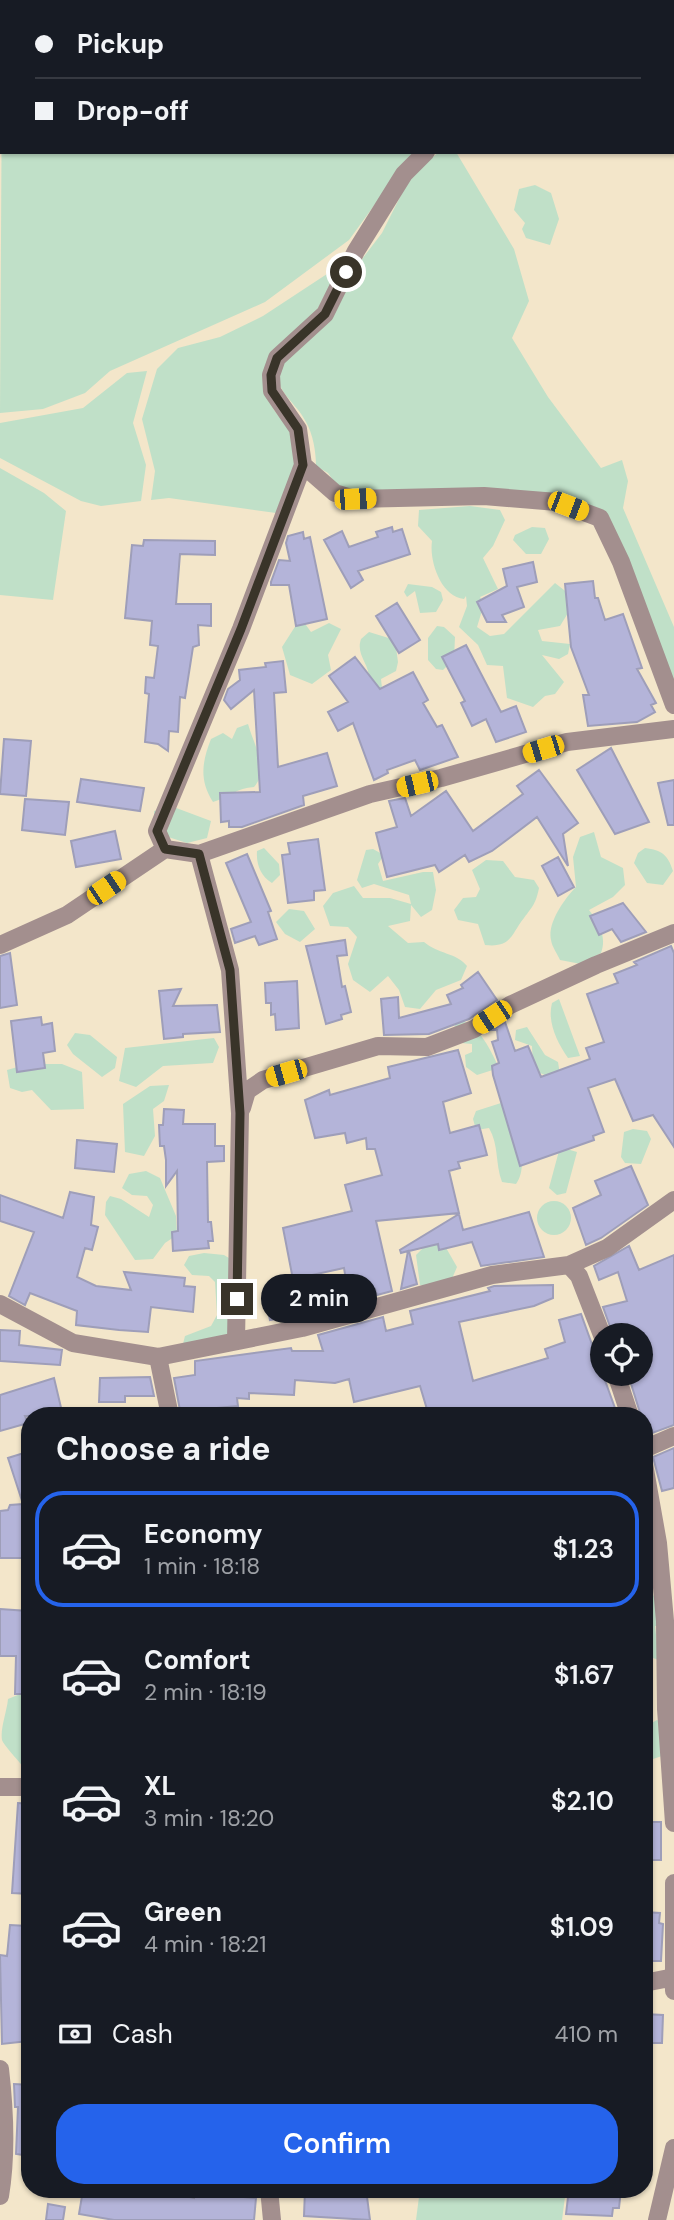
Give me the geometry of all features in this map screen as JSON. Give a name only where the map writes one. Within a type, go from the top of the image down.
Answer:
[{"type":"street","points":[[165,849],[157,831],[164,811],[241,629],[303,465],[298,429],[272,391],[271,375],[277,358],[325,314],[356,251],[404,174],[424,154]]},
{"type":"street","points":[[303,465],[335,493],[355,499],[484,496],[556,502],[600,518],[621,562],[674,705]]},
{"type":"street","points":[[0,945],[67,915],[165,849],[199,854],[370,794],[441,778],[567,742],[674,729]]},
{"type":"street","points":[[199,854],[230,970],[240,1113],[236,1342]]},
{"type":"street","points":[[240,1113],[247,1091],[262,1080],[378,1046],[428,1047],[474,1029],[510,1006],[596,965],[674,933]]},
{"type":"street","points":[[0,1304],[73,1343],[158,1357],[302,1328],[492,1275],[569,1265],[607,1248],[674,1200]]},
{"type":"street","points":[[569,1265],[579,1276],[597,1323]]},
{"type":"street","points":[[158,1357],[168,1407]]},
{"type":"street","points":[[620,1386],[627,1407]]},
{"type":"street","points":[[653,1446],[674,1436]]},
{"type":"street","points":[[653,1515],[669,1621],[666,1709],[674,1823]]},
{"type":"street","points":[[0,1787],[21,1787]]},
{"type":"street","points":[[653,1983],[674,1982],[674,1884]]},
{"type":"street","points":[[0,2069],[5,2107],[5,2150],[0,2196]]},
{"type":"street","points":[[657,2220],[674,2148]]},
{"type":"street","points":[[270,2198],[272,2220]]},
{"type":"green space","points":[[1,154],[412,154],[349,240],[265,302],[110,371],[85,393],[43,409],[0,413]]},
{"type":"green space","points":[[437,154],[457,154],[514,249],[529,301],[512,338],[548,397],[601,468],[622,460],[628,481],[623,508],[674,627],[674,688],[609,517],[427,493],[339,489],[328,473],[316,466],[314,443],[308,427],[280,385],[277,370],[382,233],[411,175]]},
{"type":"green space","points":[[535,185],[551,193],[559,219],[550,245],[526,238],[522,229],[525,223],[514,210],[519,189]]},
{"type":"green space","points":[[330,272],[336,274],[316,312],[264,377],[274,410],[294,435],[294,478],[276,513],[169,498],[151,500],[155,471],[142,419],[157,369],[178,348],[220,337],[263,316]]},
{"type":"green space","points":[[147,371],[133,423],[146,465],[141,501],[101,506],[81,501],[0,458],[0,423],[83,408],[127,373]]},
{"type":"green space","points":[[0,468],[44,493],[66,511],[53,600],[0,595]]},
{"type":"green space","points":[[470,506],[500,510],[505,520],[493,546],[483,558],[498,589],[480,597],[484,604],[477,627],[490,636],[504,634],[555,583],[569,594],[568,613],[560,626],[538,630],[542,641],[570,644],[568,654],[559,659],[542,655],[564,682],[555,694],[545,696],[533,707],[507,698],[503,666],[487,665],[478,645],[459,627],[467,606],[466,596],[464,599],[456,597],[443,585],[432,558],[432,541],[418,526],[419,510]]},
{"type":"green space","points":[[532,527],[545,528],[549,539],[541,554],[526,554],[513,540],[515,535]]},
{"type":"green space","points":[[408,584],[432,587],[441,592],[443,600],[436,612],[420,613],[415,591],[407,597],[404,592]]},
{"type":"green space","points":[[303,621],[311,632],[329,623],[341,629],[328,655],[331,670],[312,684],[290,675],[282,647],[298,622]]},
{"type":"green space","points":[[437,626],[444,627],[455,637],[454,659],[443,670],[436,669],[428,660],[428,638]]},
{"type":"green space","points":[[369,632],[395,640],[398,662],[396,671],[381,679],[383,697],[369,684],[368,671],[360,651],[361,639]]},
{"type":"green space","points":[[248,724],[260,765],[259,780],[254,787],[213,802],[203,771],[211,739],[223,733],[232,739],[237,728]]},
{"type":"green space","points":[[171,806],[211,821],[207,838],[187,843],[165,836],[154,818],[154,811]]},
{"type":"green space","points":[[594,832],[601,857],[623,868],[625,885],[613,897],[589,910],[601,930],[603,947],[601,953],[581,964],[560,960],[550,933],[558,911],[576,887],[573,857],[580,837]]},
{"type":"green space","points":[[264,848],[279,864],[280,875],[272,883],[262,873],[257,861],[257,851]]},
{"type":"green space","points":[[645,848],[664,854],[669,861],[673,871],[663,885],[647,883],[634,863],[638,853]]},
{"type":"green space","points":[[373,849],[384,855],[378,864],[383,881],[433,872],[436,890],[432,910],[421,917],[411,905],[410,921],[388,926],[408,943],[424,942],[458,958],[467,966],[461,980],[436,990],[420,1009],[405,1007],[399,990],[388,976],[370,992],[353,980],[348,964],[357,937],[348,927],[330,926],[323,906],[333,893],[354,886],[363,898],[390,898],[411,904],[409,895],[374,884],[362,888],[357,880],[366,850]]},
{"type":"green space","points":[[486,860],[503,861],[515,877],[534,880],[539,888],[534,904],[510,939],[494,945],[485,945],[478,924],[458,920],[454,910],[463,898],[476,897],[480,889],[472,870]]},
{"type":"green space","points":[[289,909],[304,911],[315,929],[300,942],[285,934],[276,922]]},
{"type":"green space","points":[[559,999],[580,1056],[568,1058],[554,1032],[552,1003]]},
{"type":"green space","points":[[457,1022],[468,1023],[479,1033],[499,1068],[477,1075],[466,1067],[465,1055],[472,1052],[472,1044],[461,1043],[450,1035]]},
{"type":"green space","points":[[527,1027],[545,1055],[558,1062],[560,1075],[552,1078],[533,1070],[532,1046],[515,1040],[516,1030]]},
{"type":"green space","points":[[75,1033],[90,1035],[117,1057],[115,1068],[102,1077],[73,1054],[67,1045]]},
{"type":"green space","points":[[214,1038],[219,1047],[213,1063],[163,1066],[136,1087],[119,1081],[125,1048]]},
{"type":"green space","points":[[28,1064],[62,1064],[82,1072],[84,1109],[51,1110],[32,1090],[22,1092],[10,1088],[7,1070]]},
{"type":"green space","points":[[169,1085],[164,1101],[153,1109],[155,1136],[144,1156],[125,1152],[123,1104],[150,1086]]},
{"type":"green space","points":[[501,1103],[521,1154],[522,1165],[516,1184],[502,1182],[492,1134],[489,1128],[476,1130],[473,1119],[476,1111]]},
{"type":"green space","points":[[633,1129],[647,1131],[651,1139],[641,1164],[625,1163],[621,1157],[624,1132]]},
{"type":"green space","points":[[560,1147],[577,1152],[566,1193],[557,1195],[549,1188]]},
{"type":"green space","points":[[146,1171],[160,1178],[176,1216],[177,1235],[165,1243],[153,1259],[135,1260],[105,1215],[106,1202],[110,1196],[121,1199],[149,1217],[153,1205],[147,1196],[132,1195],[122,1188],[129,1174]]},
{"type":"green space","points":[[554,1201],[566,1206],[571,1218],[566,1230],[554,1235],[542,1230],[537,1218],[542,1206]]},
{"type":"green space","points":[[429,1242],[445,1246],[457,1267],[451,1281],[428,1288],[420,1285],[416,1255]]},
{"type":"green space","points":[[204,1253],[224,1255],[242,1266],[230,1332],[216,1349],[183,1344],[185,1336],[211,1326],[217,1315],[215,1282],[209,1276],[192,1275],[184,1265],[189,1256]]},
{"type":"green space","points":[[653,1595],[670,1602],[668,1626],[655,1626],[659,1660],[653,1658]]},
{"type":"green space","points":[[21,1694],[21,1765],[2,1740],[8,1699]]},
{"type":"green space","points":[[657,1720],[673,1726],[662,1756],[653,1759],[653,1722]]},
{"type":"green space","points":[[419,2198],[565,2198],[562,2220],[416,2220]]},
{"type":"building","points":[[392,527],[393,532],[402,529],[410,554],[358,571],[363,580],[351,588],[324,540],[342,531],[349,547],[378,537],[376,532]]},
{"type":"building","points":[[303,532],[304,539],[310,537],[327,619],[296,626],[289,585],[271,585],[271,582],[279,560],[290,561],[286,543],[288,536]]},
{"type":"building","points":[[144,540],[215,541],[215,555],[180,554],[176,604],[211,604],[211,626],[198,625],[199,645],[193,647],[185,698],[180,697],[178,732],[169,731],[168,751],[158,744],[145,742],[149,694],[145,693],[146,677],[154,678],[158,646],[150,645],[152,621],[125,618],[132,545],[143,546]]},
{"type":"building","points":[[533,562],[537,582],[517,587],[524,607],[502,615],[506,622],[487,622],[477,602],[507,586],[503,569]]},
{"type":"building","points":[[593,581],[595,598],[598,598],[605,620],[623,614],[642,668],[637,669],[656,703],[651,705],[655,712],[637,722],[588,726],[583,695],[589,695],[571,647],[565,584]]},
{"type":"building","points":[[397,603],[420,640],[399,653],[376,616]]},
{"type":"building","points":[[466,645],[501,712],[516,706],[526,732],[496,742],[486,719],[472,726],[461,703],[465,701],[442,657]]},
{"type":"building","points":[[355,657],[380,689],[413,672],[428,700],[423,703],[437,727],[442,725],[458,757],[420,770],[415,760],[387,770],[388,773],[374,780],[353,723],[338,731],[328,712],[348,702],[329,676]]},
{"type":"building","points":[[283,661],[286,692],[274,693],[278,767],[327,753],[337,786],[303,796],[304,805],[242,827],[229,827],[229,821],[221,822],[220,793],[260,792],[254,690],[231,709],[224,700],[228,689],[240,680],[239,670],[266,667],[265,663]]},
{"type":"building","points":[[4,739],[31,741],[26,796],[0,794]]},
{"type":"building","points":[[611,748],[649,822],[615,834],[577,770]]},
{"type":"building","points":[[539,770],[578,823],[563,834],[568,866],[537,817],[492,851],[469,862],[465,855],[439,872],[435,865],[387,877],[376,833],[397,827],[389,801],[405,798],[411,816],[446,791],[473,831],[523,794],[517,786]]},
{"type":"building","points":[[81,779],[144,788],[140,811],[77,802]]},
{"type":"building","points":[[674,780],[674,825],[668,825],[658,783]]},
{"type":"building","points":[[25,799],[69,802],[65,835],[22,830]]},
{"type":"building","points":[[115,831],[121,859],[76,867],[71,841]]},
{"type":"building","points":[[318,839],[325,890],[314,891],[314,900],[288,903],[282,855],[290,854],[288,843]]},
{"type":"building","points":[[247,854],[271,911],[268,912],[277,939],[259,945],[255,936],[235,943],[231,929],[251,922],[226,863]]},
{"type":"building","points":[[558,857],[574,887],[558,896],[542,866]]},
{"type":"building","points":[[623,903],[646,932],[621,942],[612,929],[599,935],[590,916]]},
{"type":"building","points":[[345,940],[347,955],[337,956],[342,987],[345,986],[351,1012],[341,1015],[342,1019],[326,1024],[306,946]]},
{"type":"building","points":[[671,946],[674,953],[674,1147],[653,1115],[633,1121],[615,1079],[588,1088],[604,1132],[593,1136],[594,1140],[520,1166],[493,1075],[492,1066],[499,1063],[492,1042],[498,1040],[497,1030],[493,1030],[505,1022],[515,1051],[528,1046],[541,1077],[590,1059],[586,1048],[604,1042],[587,994],[618,983],[614,974]]},
{"type":"building","points":[[10,953],[17,1005],[0,1008],[0,956]]},
{"type":"building","points":[[478,972],[497,1000],[469,1019],[429,1034],[384,1035],[381,999],[398,997],[399,1018],[451,1004],[447,995],[463,988],[461,985]]},
{"type":"building","points":[[297,981],[299,1028],[276,1030],[275,1014],[271,1015],[271,1003],[266,1003],[265,983]]},
{"type":"building","points":[[181,989],[173,1006],[217,1005],[220,1032],[183,1034],[183,1037],[164,1039],[159,991]]},
{"type":"building","points":[[41,1017],[42,1025],[52,1023],[55,1051],[43,1053],[45,1068],[17,1072],[11,1021]]},
{"type":"building","points":[[458,1050],[471,1093],[443,1102],[450,1133],[479,1125],[487,1155],[458,1162],[460,1168],[449,1171],[459,1213],[376,1221],[392,1291],[377,1295],[375,1289],[354,1293],[347,1286],[344,1268],[312,1275],[320,1311],[270,1320],[266,1301],[296,1295],[283,1228],[352,1211],[345,1185],[382,1175],[375,1149],[367,1149],[366,1138],[347,1143],[345,1133],[315,1138],[305,1100],[329,1090],[330,1095],[390,1078],[388,1067]]},
{"type":"building","points":[[164,1109],[184,1110],[183,1124],[215,1124],[215,1146],[224,1146],[224,1161],[207,1162],[208,1222],[211,1222],[213,1241],[208,1241],[209,1248],[173,1251],[172,1232],[178,1231],[177,1171],[166,1186],[166,1160],[164,1146],[160,1146],[159,1125],[163,1125]]},
{"type":"building","points":[[77,1140],[117,1144],[114,1172],[75,1168]]},
{"type":"building","points":[[631,1166],[648,1205],[601,1238],[586,1245],[573,1208],[601,1195],[595,1181]]},
{"type":"building","points":[[70,1192],[94,1197],[91,1225],[98,1227],[92,1250],[85,1248],[77,1277],[96,1286],[131,1290],[124,1272],[185,1278],[184,1286],[195,1287],[193,1312],[151,1307],[148,1332],[119,1330],[76,1325],[77,1311],[30,1293],[25,1305],[9,1296],[34,1232],[0,1221],[0,1195],[63,1218]]},
{"type":"building","points":[[529,1212],[544,1257],[481,1266],[472,1242],[439,1250],[438,1244],[409,1251],[417,1284],[401,1289],[408,1251],[401,1253],[400,1250],[459,1214],[463,1230]]},
{"type":"building","points":[[629,1246],[639,1270],[674,1255],[674,1425],[653,1433],[653,1407],[638,1407],[632,1386],[653,1386],[653,1323],[609,1323],[603,1307],[627,1301],[618,1272],[599,1280],[594,1266]]},
{"type":"building","points":[[553,1285],[553,1298],[534,1306],[459,1322],[473,1381],[548,1358],[545,1349],[565,1342],[559,1320],[581,1314],[590,1339],[590,1386],[607,1386],[615,1407],[426,1407],[420,1386],[354,1402],[349,1379],[335,1383],[295,1380],[294,1395],[249,1393],[249,1399],[237,1398],[238,1406],[179,1407],[174,1378],[195,1375],[195,1361],[291,1348],[292,1351],[323,1351],[318,1335],[383,1317],[386,1331],[413,1324],[410,1311],[490,1291],[488,1288]]},
{"type":"building","points":[[0,1330],[20,1331],[19,1345],[62,1350],[60,1365],[0,1361]]},
{"type":"building","points":[[150,1377],[154,1396],[125,1396],[125,1402],[99,1402],[100,1378]]},
{"type":"building","points":[[54,1378],[61,1407],[21,1407],[21,1425],[0,1431],[0,1395]]},
{"type":"building","points":[[674,1448],[674,1488],[662,1491],[653,1457]]},
{"type":"building","points":[[21,1454],[21,1498],[8,1458]]},
{"type":"building","points":[[21,1504],[21,1558],[0,1558],[0,1511],[8,1510],[10,1505]]},
{"type":"building","points":[[0,1609],[21,1610],[21,1694],[15,1694],[16,1656],[0,1656]]},
{"type":"building","points":[[18,1803],[21,1803],[21,1894],[12,1893]]},
{"type":"building","points":[[653,1822],[661,1822],[661,1860],[653,1860]]},
{"type":"building","points":[[653,1913],[660,1913],[659,1923],[663,1924],[661,1961],[653,1961]]},
{"type":"building","points":[[10,1925],[21,1926],[21,2042],[2,2044],[0,1955],[7,1956]]},
{"type":"building","points":[[653,2014],[663,2015],[662,2043],[653,2043]]},
{"type":"building","points":[[14,2084],[21,2084],[21,2155],[16,2154],[18,2107],[15,2107]]},
{"type":"building","points":[[82,2198],[256,2198],[254,2220],[114,2220],[79,2214]]},
{"type":"building","points":[[305,2198],[367,2198],[370,2220],[304,2216]]},
{"type":"building","points":[[568,2198],[620,2198],[619,2208],[613,2208],[612,2216],[566,2214]]},
{"type":"building","points":[[48,2204],[65,2207],[63,2220],[46,2220]]},
{"type":"route","points":[[237,1299],[240,1113],[230,970],[199,854],[165,849],[157,831],[190,746],[241,629],[303,465],[298,429],[272,391],[271,375],[277,358],[325,314],[346,272]]}]
